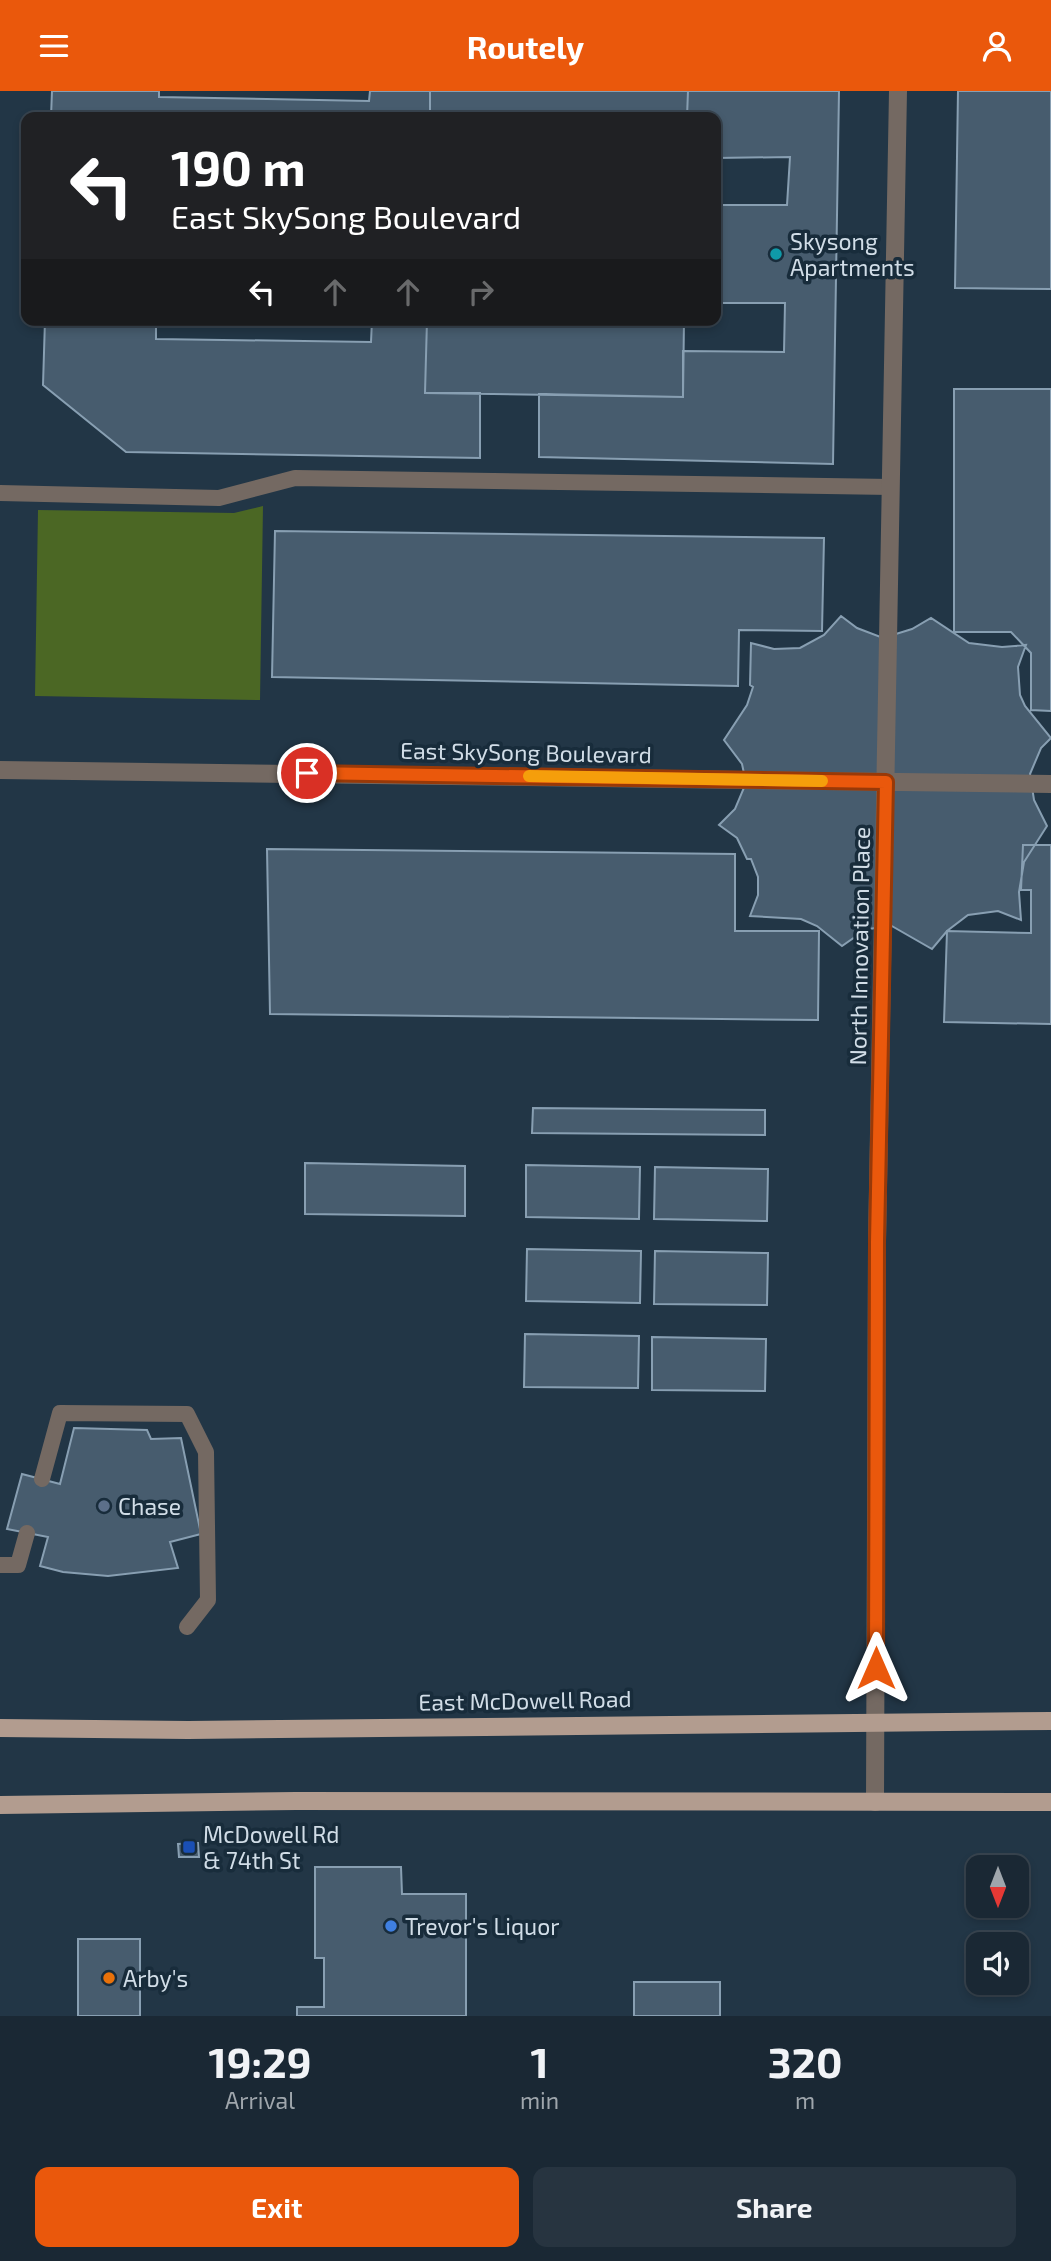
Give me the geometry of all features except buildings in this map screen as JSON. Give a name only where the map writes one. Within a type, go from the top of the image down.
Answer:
[{"type":"main road","name":"East McDowell Road","points":[[0,1728],[188,1730],[1051,1721]]},
{"type":"main road","points":[[0,1805],[296,1801],[1051,1802]]},
{"type":"street","name":"North Innovation Place","points":[[875,1802],[877,1242],[898,91]]},
{"type":"street","name":"East SkySong Boulevard","points":[[0,770],[1051,784]]},
{"type":"lane","points":[[0,493],[219,498],[295,478],[891,487]]},
{"type":"lane","points":[[42,1479],[60,1413],[187,1414],[206,1452],[208,1599],[187,1627]]},
{"type":"lane","points":[[0,1565],[18,1565],[27,1533]]},
{"type":"green space","points":[[263,506],[260,700],[35,696],[38,510],[234,513]]},
{"type":"slow traffic","points":[[529,776],[822,781]]},
{"type":"place","name":"Skysong Apartments","points":[[776,254]]},
{"type":"place","name":"Chase","points":[[104,1506]]},
{"type":"place","name":"McDowell Rd & 74th St","points":[[189,1847]]},
{"type":"place","name":"Trevor's Liquor","points":[[391,1926]]},
{"type":"place","name":"Arby's","points":[[109,1978]]},
{"type":"route","points":[[307,773],[886,782],[877,1242],[876,1668]]}]
